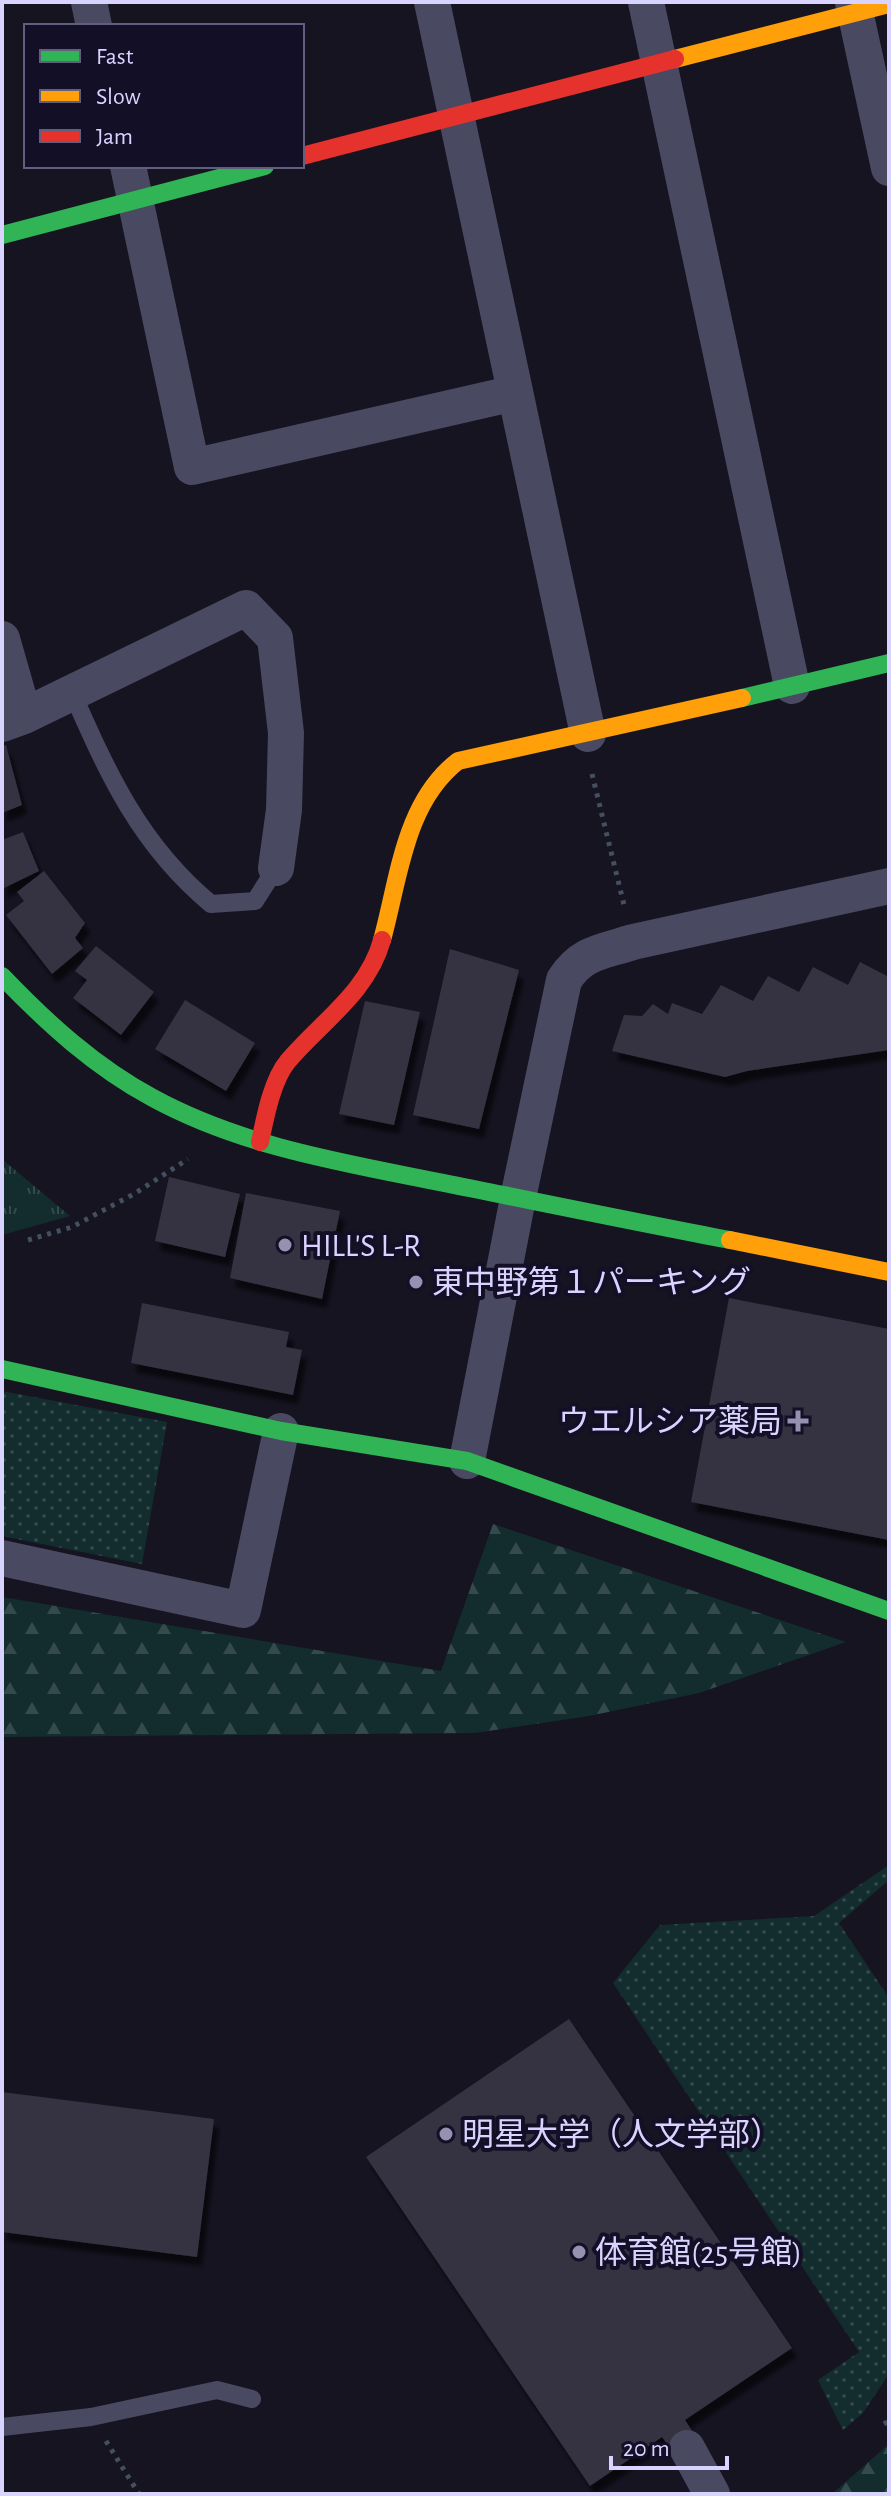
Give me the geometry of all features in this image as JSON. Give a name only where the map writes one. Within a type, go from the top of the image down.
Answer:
[{"type":"street","points":[[89,2],[94,24]]},
{"type":"street","points":[[432,2],[588,734]]},
{"type":"street","points":[[646,2],[792,686]]},
{"type":"street","points":[[304,155],[659,64],[866,6],[889,168]]},
{"type":"street","points":[[2,235],[132,183],[249,168]]},
{"type":"street","points":[[132,183],[192,467],[515,393]]},
{"type":"street","points":[[2,639],[13,720],[246,608],[275,638],[286,733],[284,810],[276,868]]},
{"type":"street","points":[[260,1142],[266,1110],[286,1063],[356,990],[380,948],[404,851],[417,813],[440,775],[458,761],[588,734],[889,663]]},
{"type":"street","points":[[467,1461],[564,980],[575,964],[593,954],[633,942],[889,886]]},
{"type":"street","points":[[2,976],[83,1053],[154,1099],[218,1128],[260,1142],[518,1198],[889,1272]]},
{"type":"street","points":[[2,1369],[281,1431],[467,1461],[889,1611]]},
{"type":"street","points":[[2,1558],[243,1610],[281,1431]]},
{"type":"street","points":[[687,2448],[712,2494]]},
{"type":"lane","points":[[72,692],[101,758],[133,816],[181,879],[211,904],[255,901],[276,868]]},
{"type":"lane","points":[[2,2427],[91,2417],[217,2390],[252,2399]]},
{"type":"path","points":[[588,734],[588,758],[633,942]]},
{"type":"path","points":[[28,1240],[72,1227],[134,1194],[192,1156]]},
{"type":"path","points":[[91,2417],[139,2494]]},
{"type":"green space","points":[[2,1159],[70,1216],[2,1235]]},
{"type":"green space","points":[[2,1391],[167,1422],[142,1564],[2,1536]]},
{"type":"green space","points":[[493,1524],[846,1642],[699,1693],[589,1716],[475,1733],[2,1737],[2,1597],[441,1671]]},
{"type":"green space","points":[[889,1865],[889,1880],[839,1923],[889,1998],[889,2374],[863,2413],[843,2430],[818,2380],[859,2352],[613,1983],[660,1925],[814,1916]]},
{"type":"green space","points":[[889,2444],[889,2494],[832,2494]]},
{"type":"building","points":[[6,745],[22,805],[2,813],[2,746]]},
{"type":"building","points":[[23,832],[39,871],[2,889],[2,840]]},
{"type":"building","points":[[44,871],[85,923],[75,938],[83,948],[52,974],[6,915],[24,901],[17,892]]},
{"type":"building","points":[[96,946],[154,992],[121,1035],[73,998],[87,980],[75,971]]},
{"type":"building","points":[[450,949],[519,970],[479,1129],[413,1115]]},
{"type":"building","points":[[860,962],[889,977],[889,1050],[725,1077],[612,1051],[624,1015],[642,1016],[653,1004],[668,1014],[672,1003],[702,1014],[721,985],[753,1001],[768,976],[799,992],[813,967],[848,985]]},
{"type":"building","points":[[185,1000],[255,1043],[226,1091],[155,1049]]},
{"type":"building","points":[[365,1001],[420,1012],[394,1125],[339,1114]]},
{"type":"building","name":"HILL'S L-R","points":[[169,1177],[240,1194],[225,1257],[155,1241]]},
{"type":"building","name":"HILL'S L-R","points":[[246,1193],[340,1211],[322,1299],[230,1278]]},
{"type":"building","points":[[729,1298],[889,1329],[889,1540],[691,1502]]},
{"type":"building","points":[[142,1303],[289,1332],[286,1347],[302,1350],[293,1395],[131,1363]]},
{"type":"building","name":"体育館(25号館)","points":[[569,2019],[792,2348],[685,2420],[699,2441],[676,2456],[662,2437],[590,2486],[366,2157]]},
{"type":"building","points":[[2,2092],[214,2119],[197,2257],[2,2232]]},
{"type":"traffic: fast","points":[[2,235],[257,168]]},
{"type":"traffic: fast","points":[[742,698],[889,663]]},
{"type":"traffic: fast","points":[[2,976],[54,1027],[111,1072],[153,1098],[223,1129],[332,1160],[730,1240]]},
{"type":"traffic: fast","points":[[2,1369],[281,1431],[467,1461],[889,1611]]},
{"type":"traffic: slow","points":[[675,59],[889,4]]},
{"type":"traffic: slow","points":[[382,940],[399,868],[415,820],[440,778],[458,761],[742,698]]},
{"type":"traffic: slow","points":[[730,1240],[889,1272]]},
{"type":"traffic: jam","points":[[304,155],[675,59]]},
{"type":"traffic: jam","points":[[260,1142],[270,1100],[282,1069],[355,991],[375,959],[382,940]]},
{"type":"place","name":"HILL'S L-R","points":[[285,1245]]},
{"type":"place","name":"東中野第１パーキング","points":[[416,1282]]},
{"type":"place","name":"ウエルシア薬局","points":[[798,1421]]},
{"type":"place","name":"明星大学（人文学部）","points":[[446,2134]]},
{"type":"place","name":"体育館(25号館)","points":[[579,2252]]}]
